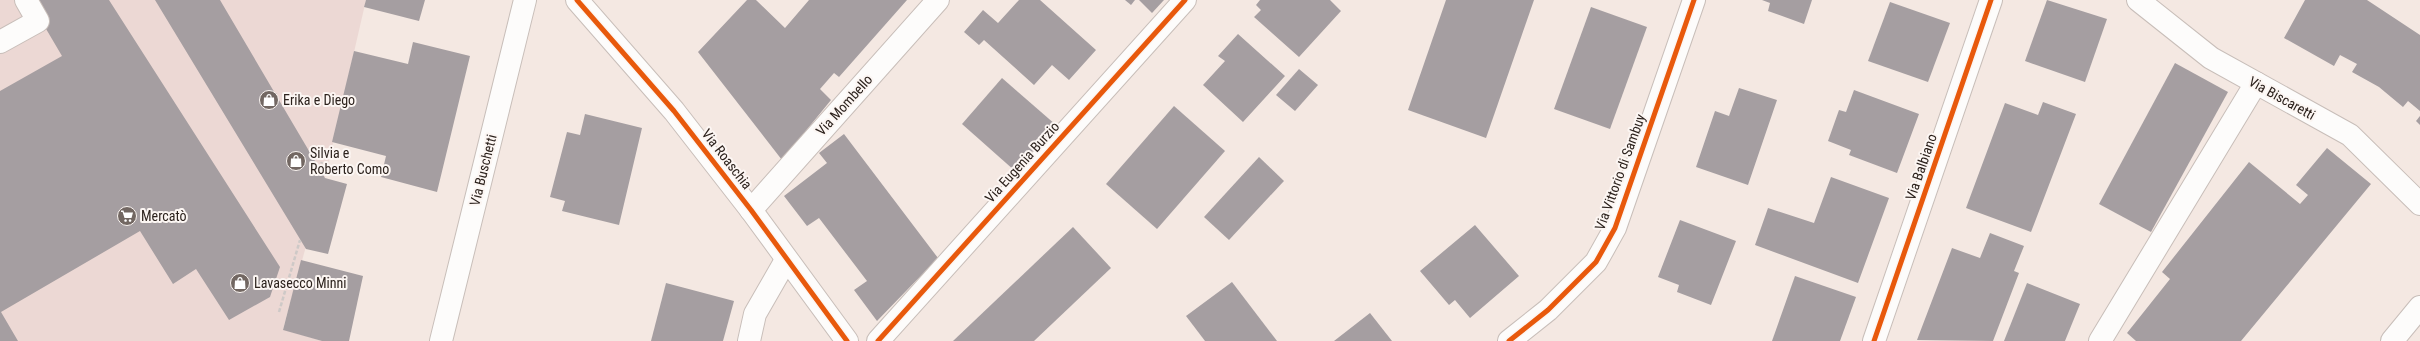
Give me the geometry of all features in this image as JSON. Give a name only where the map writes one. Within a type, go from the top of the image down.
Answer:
[{"type":"street","points":[[0,42],[38,21],[26,0]]},
{"type":"street","name":"Via Buschetti","points":[[441,341],[525,0]]},
{"type":"street","name":"Via Roaschia","points":[[577,0],[674,111],[751,210],[786,260],[847,341]]},
{"type":"street","name":"Via Mombello","points":[[751,210],[938,0]]},
{"type":"street","name":"Via Eugenia Burzio","points":[[878,341],[1185,0]]},
{"type":"street","name":"Via Vittorio di Sambuy","points":[[1509,341],[1548,310],[1596,262],[1615,228],[1694,0]]},
{"type":"street","name":"Via Balbiano","points":[[1874,341],[1991,0]]},
{"type":"street","name":"Via Biscaretti","points":[[2138,0],[2211,58],[2350,135],[2420,204]]},
{"type":"street","points":[[2100,341],[2256,83]]},
{"type":"street","points":[[749,341],[755,314],[772,281],[786,260]]},
{"type":"street","points":[[2392,341],[2420,307]]},
{"type":"path","points":[[319,169],[322,162]]},
{"type":"path","points":[[279,312],[300,240]]},
{"type":"shaded area","points":[[0,0],[366,0],[325,178],[283,329],[322,341],[0,341]]},
{"type":"building","points":[[29,0],[109,0],[280,267],[270,297],[229,320],[196,269],[173,284],[140,231],[1,312],[18,341],[0,341],[0,91],[62,56]]},
{"type":"building","points":[[155,0],[220,0],[325,178],[347,184],[328,254],[306,249]]},
{"type":"building","points":[[366,0],[425,0],[419,21],[364,7]]},
{"type":"building","points":[[747,0],[756,0],[785,28],[809,0],[907,0],[839,77],[834,73],[820,89],[831,100],[782,160],[698,52]]},
{"type":"building","points":[[1019,0],[1040,0],[1096,50],[1069,80],[1052,65],[1034,85],[984,40],[979,45],[964,32],[983,10],[998,23]]},
{"type":"building","points":[[1125,0],[1135,0],[1131,5]]},
{"type":"building","points":[[1139,0],[1164,0],[1152,13]]},
{"type":"building","points":[[1260,0],[1330,0],[1341,11],[1299,57],[1254,17],[1261,10],[1256,5]]},
{"type":"building","points":[[1446,0],[1534,0],[1486,138],[1408,110]]},
{"type":"building","points":[[1762,0],[1812,0],[1804,24],[1768,11],[1770,3]]},
{"type":"building","points":[[2047,0],[2107,19],[2085,82],[2025,61]]},
{"type":"building","points":[[2305,0],[2367,0],[2420,35],[2420,111],[2408,101],[2403,107],[2379,87],[2352,72],[2357,64],[2340,55],[2334,66],[2284,38]]},
{"type":"building","points":[[1890,2],[1950,23],[1928,82],[1868,61]]},
{"type":"building","points":[[1591,7],[1647,27],[1610,129],[1554,109]]},
{"type":"building","points":[[1238,34],[1285,76],[1243,122],[1203,85],[1225,61],[1218,56]]},
{"type":"building","points":[[413,42],[470,56],[437,192],[381,177],[386,156],[332,142],[354,51],[408,64]]},
{"type":"building","points":[[2175,63],[2228,92],[2151,232],[2099,204]]},
{"type":"building","points":[[1299,69],[1318,85],[1295,111],[1276,95]]},
{"type":"building","points":[[1002,78],[1056,125],[1015,171],[962,124]]},
{"type":"building","points":[[1739,88],[1777,100],[1748,185],[1696,167],[1715,111],[1729,116]]},
{"type":"building","points":[[1854,90],[1919,114],[1897,173],[1849,155],[1851,150],[1828,141],[1839,110],[1846,112]]},
{"type":"building","points":[[2043,102],[2076,114],[2031,232],[1966,208],[2005,103],[2038,115]]},
{"type":"building","points":[[1174,106],[1225,151],[1157,229],[1106,184]]},
{"type":"building","points":[[585,114],[642,128],[619,225],[562,211],[565,201],[550,197],[567,132],[580,135]]},
{"type":"building","points":[[2420,116],[2420,125],[2416,121]]},
{"type":"building","points":[[844,134],[938,258],[877,321],[854,290],[867,281],[819,218],[807,226],[784,196],[827,163],[819,153]]},
{"type":"building","points":[[2327,148],[2371,184],[2241,341],[2136,341],[2127,333],[2170,279],[2162,272],[2249,162],[2300,204],[2308,195],[2296,185]]},
{"type":"building","points":[[1259,157],[1284,181],[1229,240],[1204,217]]},
{"type":"building","points":[[1831,177],[1889,198],[1858,283],[1755,245],[1768,208],[1814,223]]},
{"type":"building","points":[[1680,220],[1736,241],[1711,305],[1677,292],[1679,285],[1658,277]]},
{"type":"building","points":[[1475,225],[1519,276],[1470,318],[1455,300],[1449,305],[1420,271]]},
{"type":"building","points":[[1073,227],[1111,268],[1034,341],[953,341]]},
{"type":"building","points":[[1990,233],[2024,246],[2014,271],[2019,273],[1993,341],[1917,340],[1952,248],[1980,258]]},
{"type":"building","points":[[301,260],[363,276],[349,341],[322,341],[283,330]]},
{"type":"building","points":[[1795,276],[1856,297],[1840,341],[1772,341]]},
{"type":"building","points":[[1232,282],[1277,341],[1205,341],[1186,316]]},
{"type":"building","points":[[666,283],[734,301],[723,341],[651,341]]},
{"type":"building","points":[[2027,283],[2080,304],[2065,341],[2004,341]]},
{"type":"building","points":[[1370,313],[1392,341],[1334,341]]},
{"type":"cycle path","points":[[577,0],[674,111],[751,210],[847,341]]},
{"type":"cycle path","points":[[878,341],[1185,0]]},
{"type":"cycle path","points":[[1509,341],[1548,310],[1596,262],[1615,228],[1694,0]]},
{"type":"cycle path","points":[[1874,341],[1991,0]]},
{"type":"place","name":"Erika e Diego","points":[[269,100]]},
{"type":"place","name":"Silvia e Roberto Como","points":[[296,161]]},
{"type":"place","name":"Mercatò","points":[[127,216]]},
{"type":"place","name":"Lavasecco Minni","points":[[240,283]]}]
